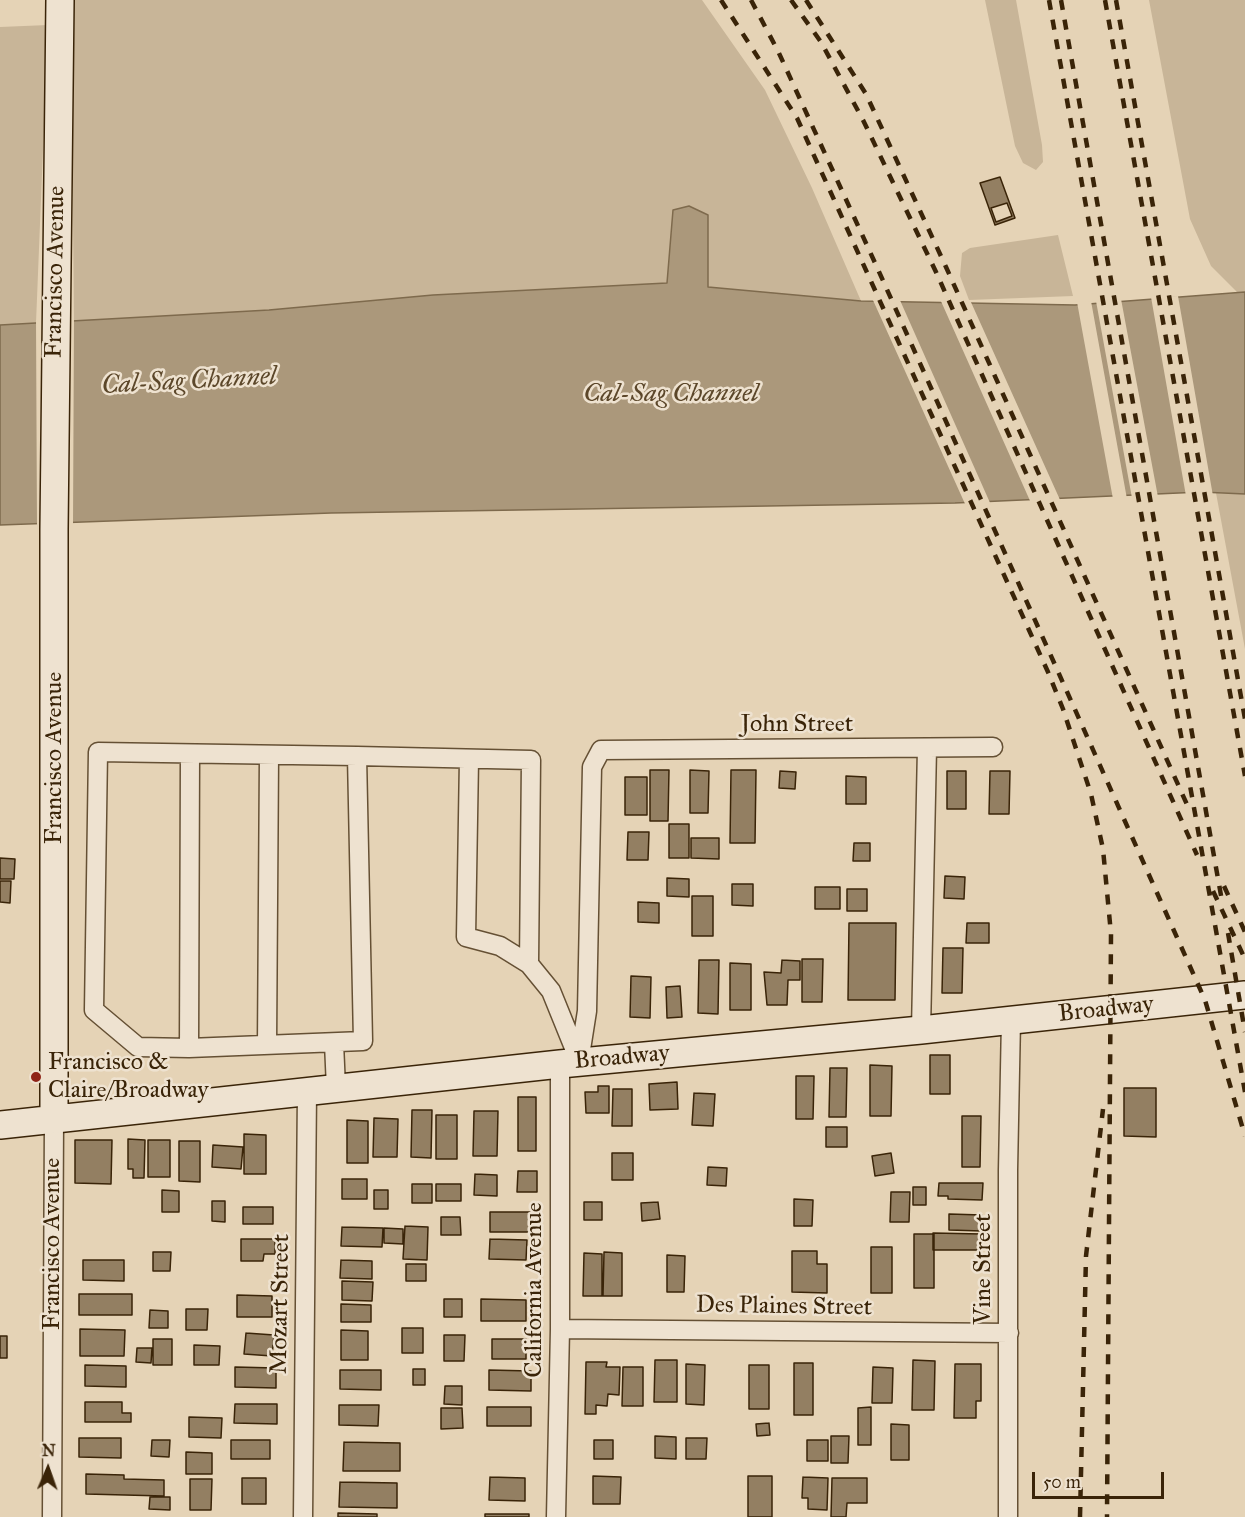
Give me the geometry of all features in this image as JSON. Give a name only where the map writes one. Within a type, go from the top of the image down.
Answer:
[{"type":"street","name":"Francisco Avenue","points":[[52,1517],[54,529],[60,0]]},
{"type":"street","name":"John Street","points":[[601,750],[993,747]]},
{"type":"street","points":[[921,1030],[927,748]]},
{"type":"street","name":"California Avenue","points":[[556,1517],[569,1063],[587,1011],[592,767],[601,750]]},
{"type":"street","points":[[357,756],[363,1041],[267,1046],[138,1047],[94,1011],[98,752],[268,754],[357,756],[469,759],[531,760],[529,964]]},
{"type":"street","points":[[189,1048],[190,754]]},
{"type":"street","points":[[267,1046],[268,754]]},
{"type":"street","points":[[469,759],[466,937],[500,946],[529,964],[551,991],[569,1063]]},
{"type":"street","name":"Broadway","points":[[0,1125],[569,1063],[921,1030],[1245,995]]},
{"type":"street","name":"Vine Street","points":[[1008,1517],[1011,1020]]},
{"type":"street","points":[[334,1043],[336,1088]]},
{"type":"street","name":"Mozart Street","points":[[303,1517],[307,1091]]},
{"type":"street","name":"Des Plaines Street","points":[[560,1329],[1008,1333]]},
{"type":"shaded area","points":[[71,0],[702,0],[765,90],[812,188],[861,301],[708,287],[708,215],[673,210],[667,283],[433,295],[269,310],[74,322]]},
{"type":"shaded area","points":[[985,0],[1016,0],[1042,145],[1043,162],[1036,170],[1023,163],[1015,146]]},
{"type":"shaded area","points":[[1149,0],[1245,0],[1245,292],[1237,292],[1211,266],[1190,219]]},
{"type":"shaded area","points":[[48,25],[36,323],[0,325],[0,27]]},
{"type":"shaded area","points":[[1058,235],[1073,296],[969,300],[960,276],[962,253],[970,248]]},
{"type":"shaded area","points":[[1216,493],[1245,494],[1245,649]]},
{"type":"water","name":"Cal-Sag Channel","points":[[689,206],[708,215],[708,287],[861,301],[1075,305],[1245,292],[1245,494],[1201,492],[955,503],[331,513],[0,525],[0,325],[269,310],[433,295],[667,283],[673,210]]},
{"type":"pier","points":[[1178,296],[1213,496],[1186,496],[1151,297]]},
{"type":"pier","points":[[872,298],[899,298],[991,505],[966,506]]},
{"type":"pier","points":[[940,299],[970,300],[1061,502],[1031,503]]},
{"type":"pier","points":[[1121,299],[1158,497],[1132,498],[1096,301]]},
{"type":"pier","points":[[1091,301],[1127,499],[1113,499],[1077,302]]},
{"type":"pier","points":[[74,319],[73,525],[37,527],[36,320]]},
{"type":"building","points":[[1000,177],[1015,218],[995,225],[980,183]]},
{"type":"building","points":[[1007,203],[1012,216],[996,222],[991,208]]},
{"type":"building","points":[[650,770],[669,770],[668,821],[650,821]]},
{"type":"building","points":[[690,770],[709,771],[708,813],[690,813]]},
{"type":"building","points":[[731,770],[756,770],[755,843],[730,843]]},
{"type":"building","points":[[780,771],[796,772],[795,789],[779,788]]},
{"type":"building","points":[[947,771],[966,771],[966,809],[947,809]]},
{"type":"building","points":[[990,771],[1010,771],[1009,814],[989,814]]},
{"type":"building","points":[[846,776],[866,777],[866,804],[846,804]]},
{"type":"building","points":[[625,777],[647,777],[647,815],[625,815]]},
{"type":"building","points":[[669,824],[689,824],[689,858],[669,858]]},
{"type":"building","points":[[628,832],[649,832],[648,860],[627,860]]},
{"type":"building","points":[[691,838],[719,838],[719,859],[691,858]]},
{"type":"building","points":[[854,843],[870,843],[870,861],[853,861]]},
{"type":"building","points":[[0,858],[15,859],[14,879],[0,879]]},
{"type":"building","points":[[945,876],[965,877],[964,899],[944,898]]},
{"type":"building","points":[[667,878],[689,879],[689,897],[667,896]]},
{"type":"building","points":[[0,881],[11,881],[10,903],[0,902]]},
{"type":"building","points":[[732,884],[753,884],[753,906],[732,905]]},
{"type":"building","points":[[815,887],[840,887],[840,909],[815,909]]},
{"type":"building","points":[[847,889],[867,889],[867,911],[847,911]]},
{"type":"building","points":[[692,896],[713,896],[713,936],[692,936]]},
{"type":"building","points":[[638,902],[659,903],[659,923],[638,922]]},
{"type":"building","points":[[849,923],[896,923],[895,1000],[848,1000]]},
{"type":"building","points":[[967,923],[989,923],[989,943],[966,943]]},
{"type":"building","points":[[943,948],[963,948],[962,993],[942,993]]},
{"type":"building","points":[[802,959],[823,959],[822,1002],[802,1002]]},
{"type":"building","points":[[699,960],[719,960],[718,1014],[698,1013]]},
{"type":"building","points":[[782,960],[800,961],[800,980],[788,980],[787,1005],[767,1005],[764,972],[781,973]]},
{"type":"building","points":[[730,963],[751,964],[751,1010],[730,1010]]},
{"type":"building","points":[[631,976],[651,977],[650,1018],[630,1017]]},
{"type":"building","points":[[680,986],[682,1017],[667,1018],[666,987]]},
{"type":"building","points":[[930,1055],[950,1055],[950,1094],[930,1094]]},
{"type":"building","points":[[870,1065],[892,1066],[891,1116],[870,1116]]},
{"type":"building","points":[[830,1068],[847,1068],[846,1117],[829,1117]]},
{"type":"building","points":[[796,1076],[814,1076],[813,1119],[796,1119]]},
{"type":"building","points":[[677,1082],[678,1109],[650,1110],[649,1084]]},
{"type":"building","points":[[598,1086],[609,1086],[609,1113],[586,1113],[585,1092],[598,1092]]},
{"type":"building","points":[[1124,1088],[1156,1088],[1156,1137],[1124,1136]]},
{"type":"building","points":[[613,1089],[632,1089],[632,1126],[612,1126]]},
{"type":"building","points":[[694,1093],[715,1094],[713,1126],[692,1125]]},
{"type":"building","points":[[518,1097],[536,1097],[536,1151],[518,1151]]},
{"type":"building","points":[[412,1110],[432,1110],[431,1158],[411,1157]]},
{"type":"building","points":[[474,1111],[498,1111],[497,1156],[473,1156]]},
{"type":"building","points":[[436,1115],[457,1115],[457,1159],[436,1159]]},
{"type":"building","points":[[962,1116],[981,1116],[980,1167],[962,1167]]},
{"type":"building","points":[[374,1118],[398,1119],[397,1157],[373,1157]]},
{"type":"building","points":[[347,1120],[368,1121],[368,1163],[347,1163]]},
{"type":"building","points":[[826,1127],[847,1127],[847,1147],[826,1147]]},
{"type":"building","points":[[244,1134],[266,1135],[266,1174],[244,1174]]},
{"type":"building","points":[[128,1139],[145,1140],[144,1178],[133,1178],[133,1169],[128,1169]]},
{"type":"building","points":[[75,1140],[112,1140],[111,1184],[75,1183]]},
{"type":"building","points":[[148,1140],[170,1140],[170,1177],[148,1177]]},
{"type":"building","points":[[179,1141],[200,1141],[200,1182],[179,1181]]},
{"type":"building","points":[[213,1145],[243,1147],[241,1169],[212,1167]]},
{"type":"building","points":[[612,1153],[633,1153],[633,1180],[612,1180]]},
{"type":"building","points":[[891,1153],[894,1173],[875,1176],[872,1156]]},
{"type":"building","points":[[708,1167],[727,1168],[726,1186],[707,1185]]},
{"type":"building","points":[[518,1171],[537,1171],[537,1192],[517,1192]]},
{"type":"building","points":[[475,1174],[497,1175],[497,1196],[474,1195]]},
{"type":"building","points":[[342,1179],[367,1179],[367,1199],[342,1199]]},
{"type":"building","points":[[939,1183],[983,1183],[982,1200],[948,1199],[948,1196],[938,1196]]},
{"type":"building","points":[[412,1184],[432,1184],[432,1203],[412,1203]]},
{"type":"building","points":[[436,1184],[461,1184],[461,1201],[436,1201]]},
{"type":"building","points":[[913,1187],[926,1187],[926,1205],[913,1205]]},
{"type":"building","points":[[162,1190],[179,1191],[179,1212],[162,1212]]},
{"type":"building","points":[[374,1190],[388,1190],[388,1209],[374,1209]]},
{"type":"building","points":[[891,1192],[910,1192],[909,1222],[890,1222]]},
{"type":"building","points":[[794,1199],[813,1200],[812,1226],[794,1226]]},
{"type":"building","points":[[212,1201],[225,1201],[225,1222],[212,1221]]},
{"type":"building","points":[[584,1202],[602,1202],[602,1220],[584,1220]]},
{"type":"building","points":[[658,1202],[660,1219],[642,1221],[641,1203]]},
{"type":"building","points":[[243,1207],[273,1207],[273,1224],[243,1224]]},
{"type":"building","points":[[490,1212],[532,1212],[532,1232],[490,1232]]},
{"type":"building","points":[[949,1214],[982,1215],[982,1231],[949,1230]]},
{"type":"building","points":[[441,1217],[460,1217],[461,1235],[441,1235]]},
{"type":"building","points":[[405,1226],[428,1227],[427,1260],[403,1259]]},
{"type":"building","points":[[342,1227],[383,1228],[382,1247],[341,1246]]},
{"type":"building","points":[[384,1228],[403,1229],[403,1244],[384,1243]]},
{"type":"building","points":[[933,1233],[982,1234],[982,1250],[933,1250]]},
{"type":"building","points":[[914,1234],[934,1234],[934,1288],[914,1288]]},
{"type":"building","points":[[241,1239],[275,1239],[275,1254],[264,1254],[263,1261],[241,1261]]},
{"type":"building","points":[[490,1239],[527,1240],[526,1260],[489,1259]]},
{"type":"building","points":[[871,1247],[892,1247],[892,1293],[871,1293]]},
{"type":"building","points":[[792,1251],[817,1251],[817,1264],[827,1264],[827,1293],[792,1292]]},
{"type":"building","points":[[153,1252],[171,1252],[170,1271],[153,1271]]},
{"type":"building","points":[[604,1252],[622,1253],[622,1296],[603,1296]]},
{"type":"building","points":[[584,1253],[602,1254],[602,1296],[583,1296]]},
{"type":"building","points":[[667,1255],[685,1256],[684,1292],[667,1292]]},
{"type":"building","points":[[83,1260],[124,1260],[124,1281],[83,1280]]},
{"type":"building","points":[[341,1260],[372,1261],[372,1279],[340,1278]]},
{"type":"building","points":[[406,1264],[426,1264],[426,1281],[406,1281]]},
{"type":"building","points":[[342,1281],[373,1282],[372,1301],[342,1300]]},
{"type":"building","points":[[79,1294],[132,1294],[132,1315],[79,1315]]},
{"type":"building","points":[[237,1295],[272,1296],[272,1317],[237,1317]]},
{"type":"building","points":[[444,1299],[462,1299],[462,1317],[444,1317]]},
{"type":"building","points":[[481,1299],[526,1300],[526,1321],[481,1321]]},
{"type":"building","points":[[341,1304],[371,1305],[371,1322],[341,1322]]},
{"type":"building","points":[[186,1309],[208,1309],[207,1330],[186,1330]]},
{"type":"building","points":[[150,1310],[168,1311],[168,1328],[149,1328]]},
{"type":"building","points":[[402,1328],[423,1328],[423,1353],[402,1353]]},
{"type":"building","points":[[80,1329],[125,1330],[124,1356],[80,1356]]},
{"type":"building","points":[[341,1330],[368,1331],[368,1360],[341,1360]]},
{"type":"building","points":[[246,1333],[274,1335],[272,1356],[244,1354]]},
{"type":"building","points":[[444,1335],[465,1335],[464,1361],[444,1361]]},
{"type":"building","points":[[0,1336],[7,1336],[7,1358],[0,1358]]},
{"type":"building","points":[[153,1339],[172,1339],[172,1365],[153,1365]]},
{"type":"building","points":[[492,1339],[526,1339],[526,1359],[492,1359]]},
{"type":"building","points":[[194,1345],[220,1346],[219,1365],[194,1365]]},
{"type":"building","points":[[137,1348],[152,1348],[151,1363],[136,1362]]},
{"type":"building","points":[[655,1360],[677,1360],[677,1402],[654,1402]]},
{"type":"building","points":[[913,1360],[935,1361],[934,1410],[912,1410]]},
{"type":"building","points":[[586,1362],[607,1362],[606,1367],[620,1367],[619,1395],[608,1394],[607,1406],[596,1405],[596,1414],[585,1414]]},
{"type":"building","points":[[794,1363],[813,1363],[813,1415],[794,1415]]},
{"type":"building","points":[[686,1364],[705,1365],[704,1405],[686,1404]]},
{"type":"building","points":[[955,1364],[981,1364],[981,1401],[976,1401],[976,1418],[954,1418]]},
{"type":"building","points":[[85,1365],[126,1366],[126,1387],[85,1386]]},
{"type":"building","points":[[749,1365],[769,1365],[769,1409],[749,1409]]},
{"type":"building","points":[[235,1367],[276,1368],[276,1388],[235,1387]]},
{"type":"building","points":[[623,1367],[643,1367],[643,1406],[622,1406]]},
{"type":"building","points":[[873,1367],[893,1368],[892,1403],[872,1403]]},
{"type":"building","points":[[413,1369],[425,1369],[425,1385],[413,1385]]},
{"type":"building","points":[[340,1370],[381,1370],[381,1390],[340,1389]]},
{"type":"building","points":[[489,1370],[531,1371],[531,1391],[489,1390]]},
{"type":"building","points":[[445,1386],[462,1386],[462,1405],[444,1404]]},
{"type":"building","points":[[85,1402],[122,1402],[122,1413],[131,1413],[131,1422],[85,1422]]},
{"type":"building","points":[[235,1404],[277,1404],[277,1424],[234,1423]]},
{"type":"building","points":[[339,1405],[379,1405],[378,1426],[339,1425]]},
{"type":"building","points":[[487,1407],[531,1407],[531,1426],[487,1426]]},
{"type":"building","points":[[871,1407],[871,1445],[858,1445],[858,1408]]},
{"type":"building","points":[[441,1408],[462,1408],[463,1428],[441,1429]]},
{"type":"building","points":[[189,1417],[222,1418],[221,1438],[189,1437]]},
{"type":"building","points":[[769,1423],[770,1435],[757,1436],[756,1424]]},
{"type":"building","points":[[891,1424],[909,1425],[909,1460],[891,1460]]},
{"type":"building","points":[[655,1436],[676,1437],[676,1459],[655,1458]]},
{"type":"building","points":[[831,1436],[849,1436],[848,1463],[831,1463]]},
{"type":"building","points":[[79,1438],[121,1438],[121,1458],[79,1457]]},
{"type":"building","points":[[686,1438],[707,1438],[706,1459],[686,1459]]},
{"type":"building","points":[[152,1440],[170,1440],[169,1457],[151,1456]]},
{"type":"building","points":[[231,1440],[270,1440],[270,1459],[231,1459]]},
{"type":"building","points":[[594,1440],[613,1440],[613,1459],[594,1459]]},
{"type":"building","points":[[807,1440],[828,1440],[828,1461],[807,1461]]},
{"type":"building","points":[[344,1442],[400,1443],[400,1471],[343,1471]]},
{"type":"building","points":[[186,1452],[212,1453],[212,1474],[186,1474]]},
{"type":"building","points":[[86,1474],[124,1475],[124,1479],[164,1480],[164,1496],[86,1494]]},
{"type":"building","points":[[593,1476],[621,1477],[620,1504],[593,1504]]},
{"type":"building","points":[[748,1476],[772,1476],[772,1517],[748,1517]]},
{"type":"building","points":[[490,1477],[525,1478],[525,1501],[489,1500]]},
{"type":"building","points":[[803,1477],[828,1478],[827,1510],[808,1509],[808,1498],[802,1498]]},
{"type":"building","points":[[242,1478],[266,1478],[266,1504],[242,1504]]},
{"type":"building","points":[[832,1478],[867,1478],[867,1503],[847,1503],[846,1517],[831,1517]]},
{"type":"building","points":[[190,1479],[212,1479],[211,1510],[190,1510]]},
{"type":"building","points":[[340,1482],[397,1483],[397,1508],[339,1507]]},
{"type":"building","points":[[150,1497],[170,1497],[170,1510],[149,1509]]},
{"type":"building","points":[[338,1513],[377,1514],[377,1517],[338,1517]]},
{"type":"building","points":[[485,1514],[529,1514],[529,1517],[485,1517]]},
{"type":"railway","points":[[721,0],[797,118],[1048,672],[1063,709],[1091,794],[1103,849],[1111,934],[1107,1517]]},
{"type":"railway","points":[[751,0],[778,51],[876,265],[1205,1000],[1245,1136]]},
{"type":"railway","points":[[791,0],[821,42],[863,120],[936,272],[1197,855]]},
{"type":"railway","points":[[806,0],[866,94],[1189,809]]},
{"type":"railway","points":[[1049,0],[1245,1092]]},
{"type":"railway","points":[[1061,0],[1222,901]]},
{"type":"railway","points":[[1105,0],[1245,776]]},
{"type":"railway","points":[[1116,0],[1245,719]]},
{"type":"railway","points":[[1224,886],[1245,932]]},
{"type":"railway","points":[[1213,891],[1245,959]]},
{"type":"railway","points":[[1228,933],[1245,1032]]},
{"type":"railway","points":[[1080,1517],[1086,1256],[1103,1109]]},
{"type":"place","name":"Francisco & Claire/Broadway","points":[[36,1077]]}]
